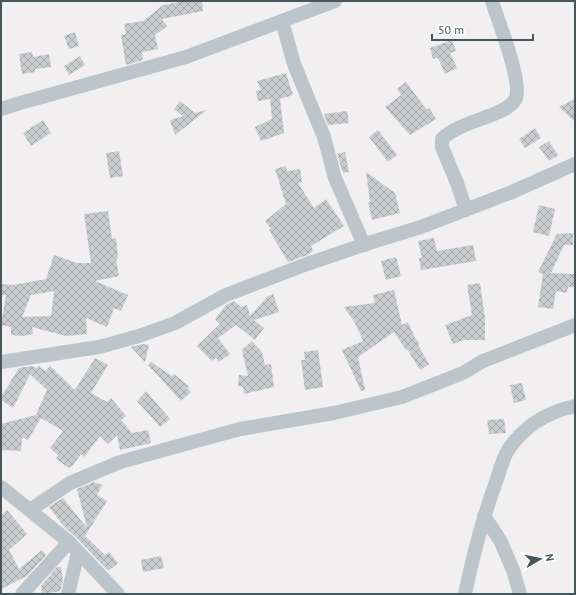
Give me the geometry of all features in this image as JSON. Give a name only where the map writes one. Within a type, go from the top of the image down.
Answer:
[{"type":"street","points":[[1,109],[186,58],[335,1]]},
{"type":"street","points":[[466,210],[442,147],[442,139],[456,129],[498,112],[511,104],[516,98],[517,85],[512,62],[492,1]]},
{"type":"street","points":[[282,21],[294,64],[324,138],[329,161],[335,178],[364,245]]},
{"type":"street","points":[[1,362],[99,347],[139,336],[175,323],[226,295],[307,264],[422,227],[512,192],[575,164]]},
{"type":"street","points":[[30,510],[70,482],[120,462],[240,429],[334,413],[402,397],[463,373],[483,361],[575,325]]},
{"type":"street","points":[[465,594],[472,557],[484,516],[507,451],[522,432],[542,417],[561,409],[575,406]]},
{"type":"street","points":[[1,487],[74,547],[118,594]]},
{"type":"street","points":[[484,516],[500,540],[513,570],[520,594]]},
{"type":"street","points":[[22,594],[74,547]]},
{"type":"street","points":[[68,594],[74,547]]},
{"type":"building","points":[[186,1],[202,1],[203,11],[162,19],[167,26],[155,35],[158,49],[142,52],[143,60],[126,65],[121,35],[126,34],[124,24],[143,21],[163,5]]},
{"type":"building","points":[[75,32],[79,46],[69,49],[64,36]]},
{"type":"building","points":[[452,40],[456,51],[450,53],[457,68],[445,74],[438,58],[433,59],[430,48]]},
{"type":"building","points":[[32,52],[33,57],[49,54],[51,67],[35,69],[35,72],[22,74],[19,54]]},
{"type":"building","points":[[80,56],[85,65],[69,75],[64,66]]},
{"type":"building","points":[[286,73],[293,95],[280,99],[284,133],[261,141],[255,127],[272,119],[270,99],[258,101],[256,91],[261,90],[257,81]]},
{"type":"building","points":[[406,82],[427,110],[429,108],[436,119],[410,135],[385,107],[401,95],[397,89]]},
{"type":"building","points":[[575,99],[575,122],[559,107]]},
{"type":"building","points":[[180,101],[195,113],[207,110],[175,135],[170,120],[183,116],[174,109]]},
{"type":"building","points":[[347,111],[349,123],[328,125],[324,114]]},
{"type":"building","points":[[43,120],[51,133],[31,146],[23,133]]},
{"type":"building","points":[[535,128],[541,138],[525,148],[519,139]]},
{"type":"building","points":[[378,130],[397,155],[388,162],[369,137]]},
{"type":"building","points":[[549,141],[558,155],[549,161],[539,147]]},
{"type":"building","points":[[119,151],[123,176],[110,178],[106,153]]},
{"type":"building","points":[[345,152],[349,172],[343,173],[337,154]]},
{"type":"building","points":[[286,166],[287,171],[300,169],[302,182],[298,183],[314,208],[326,199],[344,226],[311,246],[313,251],[307,255],[288,262],[269,230],[271,229],[265,221],[286,204],[275,169]]},
{"type":"building","points":[[366,172],[395,193],[400,213],[372,220],[368,202],[370,202]]},
{"type":"building","points":[[539,205],[555,209],[549,236],[533,232]]},
{"type":"building","points":[[108,211],[112,239],[116,238],[118,258],[116,259],[119,276],[95,281],[128,295],[121,311],[114,308],[107,327],[86,318],[87,334],[66,336],[32,327],[33,334],[22,336],[11,335],[11,327],[1,325],[6,295],[1,295],[1,284],[13,285],[46,279],[54,255],[77,263],[91,263],[84,214]],"holes":[[[54,291],[51,316],[22,317],[31,295]]]},
{"type":"building","points":[[573,233],[573,245],[564,245],[551,273],[575,274],[575,287],[568,287],[567,293],[556,291],[553,309],[538,307],[543,274],[538,272],[557,234]]},
{"type":"building","points":[[434,238],[437,251],[473,245],[476,261],[421,270],[419,258],[422,258],[418,241]]},
{"type":"building","points":[[396,257],[401,276],[386,280],[381,261]]},
{"type":"building","points":[[480,283],[485,318],[485,340],[464,340],[453,344],[445,325],[472,315],[467,285]]},
{"type":"building","points":[[394,290],[402,325],[408,322],[415,338],[420,344],[418,345],[429,364],[420,370],[394,332],[358,357],[365,390],[361,391],[342,350],[363,341],[355,323],[344,307],[375,303],[373,295]]},
{"type":"building","points":[[273,293],[279,312],[254,320],[264,328],[255,340],[236,325],[218,338],[230,354],[219,362],[216,358],[212,361],[197,346],[220,324],[215,319],[226,305],[234,301],[241,307],[247,305],[250,316],[269,295],[271,296]]},
{"type":"building","points":[[252,341],[262,352],[265,365],[271,364],[274,387],[244,394],[243,387],[238,386],[239,375],[248,376],[242,350]]},
{"type":"building","points":[[143,344],[149,345],[145,362],[131,347]]},
{"type":"building","points":[[318,350],[323,387],[305,390],[301,360],[305,360],[304,352]]},
{"type":"building","points":[[95,358],[108,365],[91,393],[107,402],[111,398],[126,416],[121,420],[132,433],[148,430],[151,443],[120,450],[117,435],[108,444],[100,436],[84,457],[81,454],[69,468],[56,459],[58,455],[50,448],[63,431],[41,418],[28,440],[22,437],[21,451],[1,450],[1,424],[36,415],[47,390],[30,374],[13,408],[1,400],[1,397],[19,368],[32,366],[37,368],[38,366],[46,371],[50,366],[75,390]]},
{"type":"building","points":[[151,362],[172,376],[174,374],[189,386],[187,388],[191,392],[181,401],[148,365]]},
{"type":"building","points":[[522,383],[526,400],[514,403],[510,385]]},
{"type":"building","points":[[146,391],[170,419],[160,427],[137,401]]},
{"type":"building","points":[[504,419],[506,433],[489,434],[487,420]]},
{"type":"building","points":[[94,482],[102,485],[97,495],[107,501],[85,536],[105,555],[109,552],[118,563],[108,571],[75,536],[65,528],[49,507],[63,498],[87,528],[77,489]]},
{"type":"building","points":[[7,510],[27,534],[9,550],[19,569],[42,550],[46,555],[27,576],[1,589],[1,516]]},
{"type":"building","points":[[161,556],[164,568],[143,572],[141,560]]},
{"type":"building","points":[[57,567],[61,567],[63,580],[60,591],[42,594],[41,586]]}]
